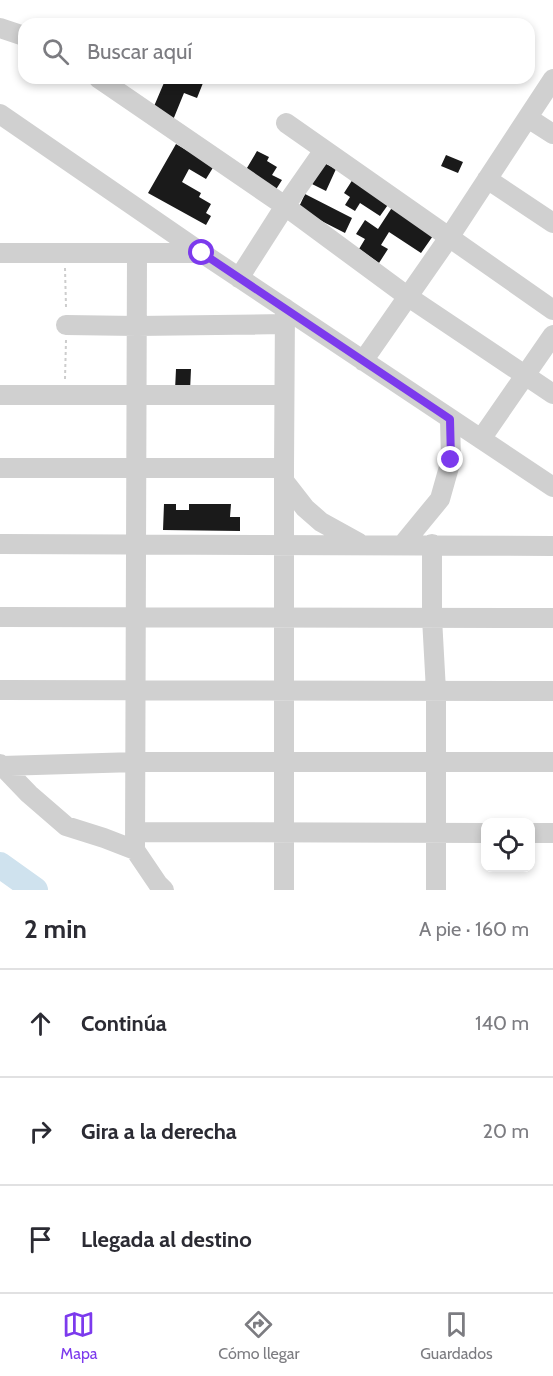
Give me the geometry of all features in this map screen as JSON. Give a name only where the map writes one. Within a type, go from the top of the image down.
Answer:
[{"type":"street","points":[[0,28],[18,34]]},
{"type":"street","points":[[363,361],[450,236],[553,79]]},
{"type":"street","points":[[107,84],[285,206],[407,296],[553,393]]},
{"type":"street","points":[[0,114],[239,278],[285,316],[363,361],[553,487]]},
{"type":"street","points":[[528,118],[553,135]]},
{"type":"street","points":[[286,123],[553,310]]},
{"type":"street","points":[[239,278],[324,150]]},
{"type":"street","points":[[487,179],[553,223]]},
{"type":"street","points":[[0,253],[202,253]]},
{"type":"street","points":[[137,254],[136,841],[158,884],[164,890]]},
{"type":"street","points":[[66,325],[136,326],[285,316]]},
{"type":"street","points":[[284,890],[285,316]]},
{"type":"street","points":[[481,440],[553,335]]},
{"type":"street","points":[[0,395],[284,395]]},
{"type":"street","points":[[403,544],[440,499],[451,460],[450,419]]},
{"type":"street","points":[[0,468],[136,468],[284,475]]},
{"type":"street","points":[[284,475],[305,508],[321,522],[361,544]]},
{"type":"street","points":[[0,544],[553,546]]},
{"type":"street","points":[[432,544],[432,618],[436,691],[436,890]]},
{"type":"street","points":[[0,617],[553,618]]},
{"type":"street","points":[[0,690],[553,691]]},
{"type":"street","points":[[1,765],[136,762],[553,762]]},
{"type":"street","points":[[1,765],[29,794],[66,826],[104,838],[136,841],[283,833],[481,833]]},
{"type":"street","points":[[535,833],[553,833]]},
{"type":"building","points":[[163,84],[203,84],[197,98],[184,93],[173,120],[152,111]]},
{"type":"building","points":[[176,144],[214,166],[206,179],[189,169],[182,182],[201,193],[199,197],[211,204],[206,213],[211,216],[206,225],[148,193]]},
{"type":"building","points":[[257,151],[269,157],[267,161],[277,167],[272,175],[282,180],[275,191],[244,173]]},
{"type":"building","points":[[446,155],[463,162],[458,173],[441,166]]},
{"type":"building","points":[[322,162],[336,169],[326,191],[312,184]]},
{"type":"building","points":[[353,179],[390,202],[380,216],[360,203],[355,211],[345,205],[350,197],[344,193]]},
{"type":"building","points":[[305,194],[352,218],[345,233],[298,209]]},
{"type":"building","points":[[393,206],[435,233],[421,253],[389,232],[381,245],[388,249],[379,263],[359,249],[365,239],[356,234],[365,220],[378,229]]},
{"type":"building","points":[[176,369],[191,369],[190,391],[175,390]]},
{"type":"building","points":[[164,504],[176,504],[176,510],[189,510],[189,504],[231,504],[230,517],[240,517],[240,531],[163,530]]},
{"type":"waterway","points":[[0,865],[35,890]]},
{"type":"route","points":[[202,253],[450,419],[451,460]]}]
